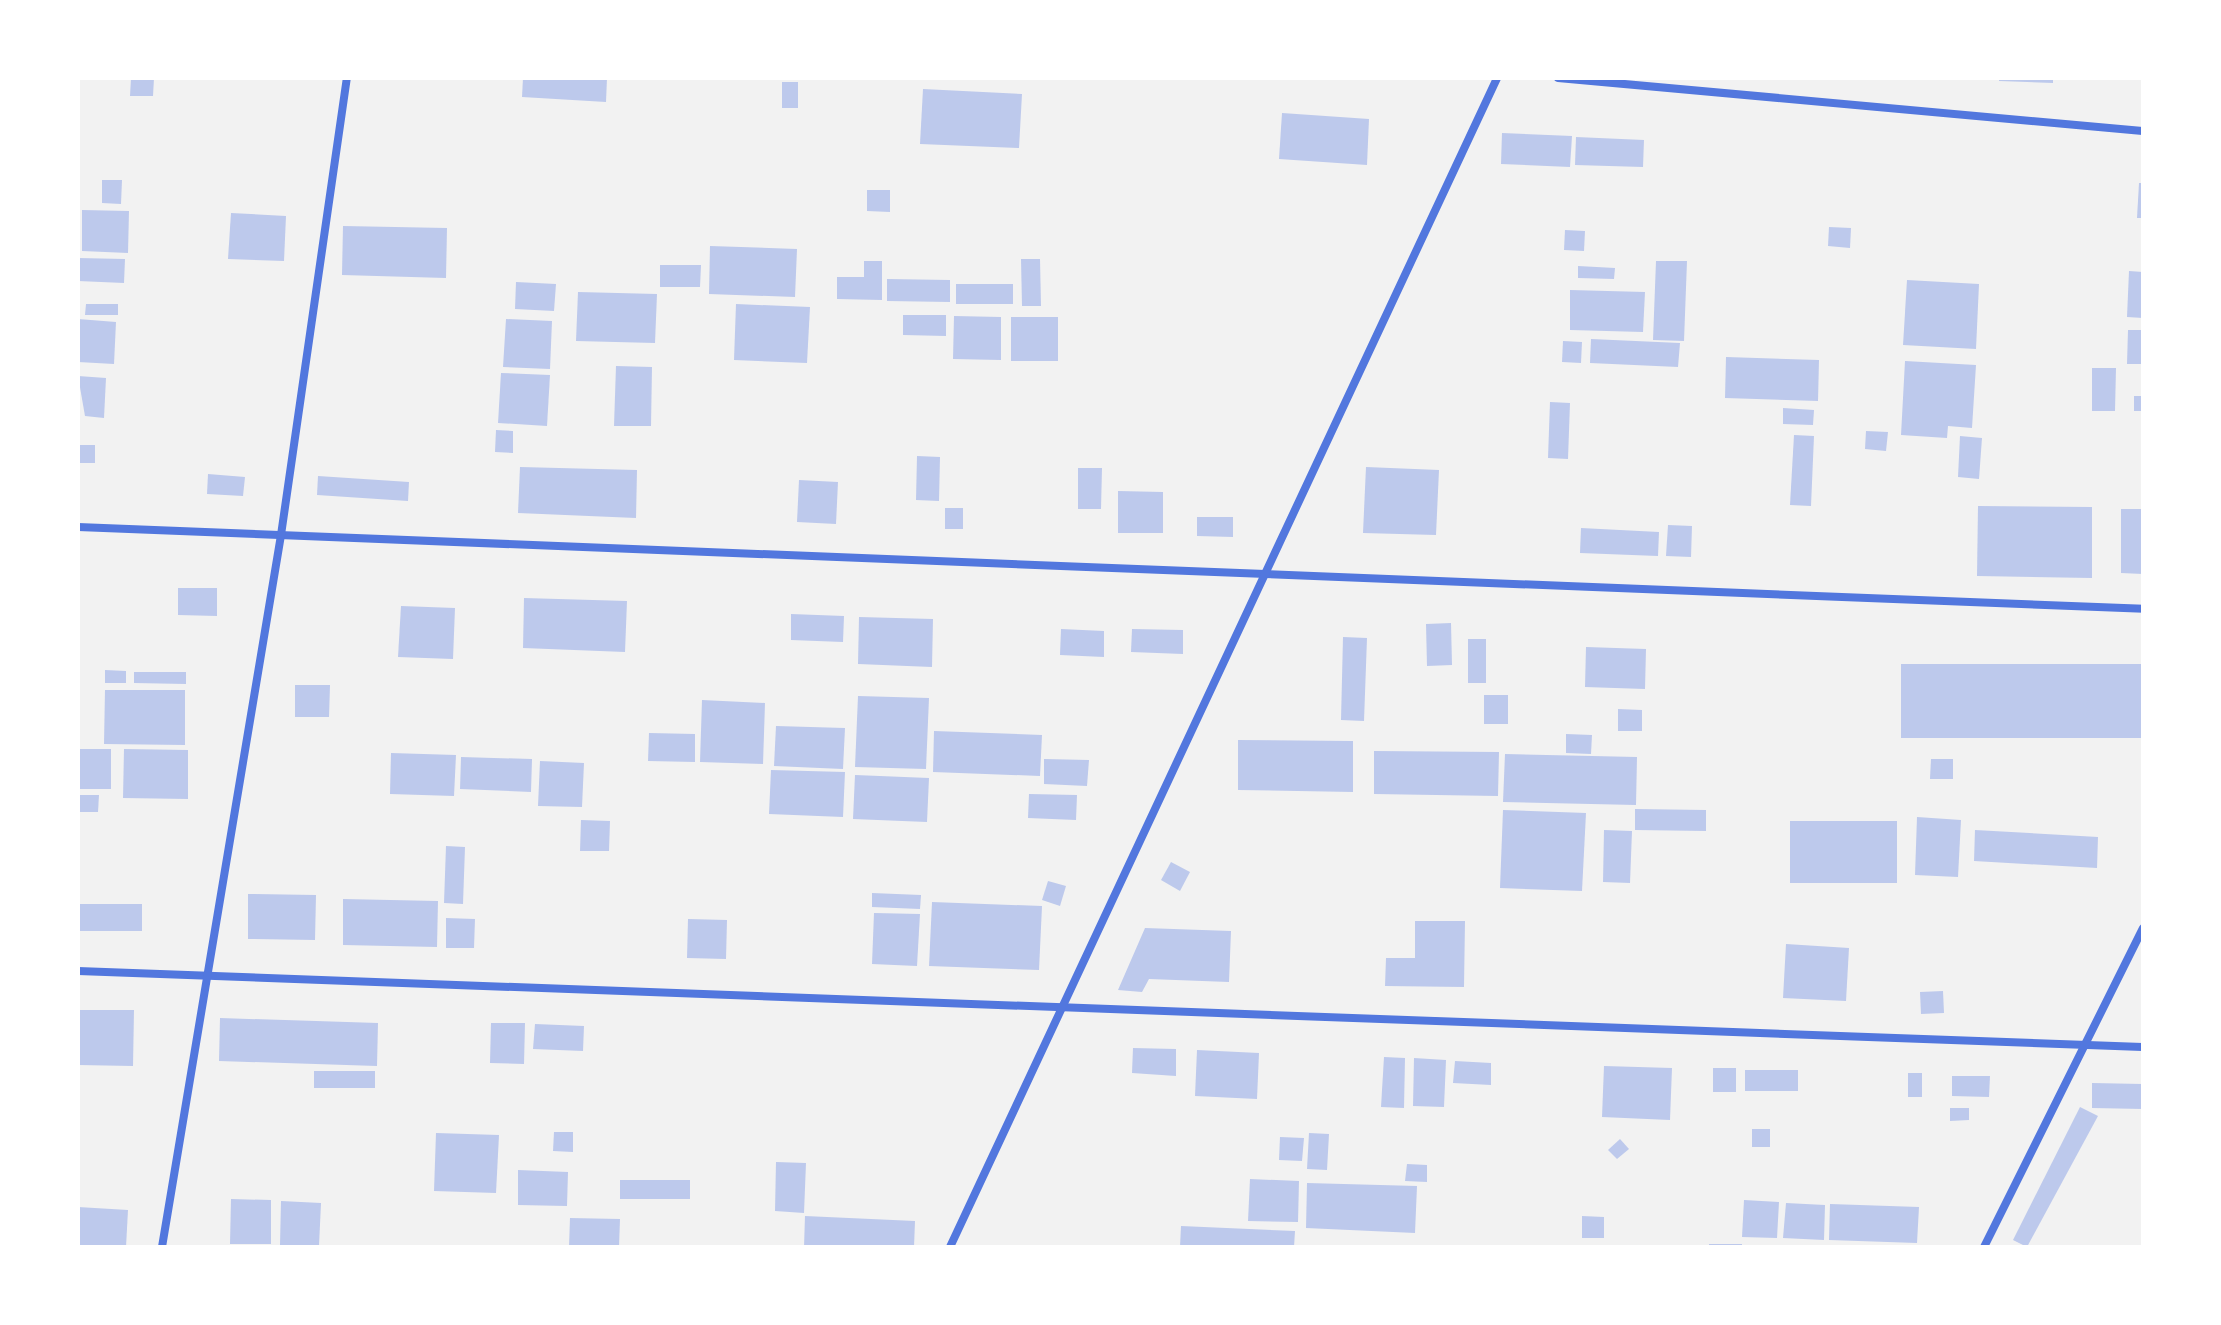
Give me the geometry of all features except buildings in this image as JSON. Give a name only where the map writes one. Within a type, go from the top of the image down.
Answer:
[{"type":"street","points":[[162,1247],[203,975],[281,535],[347,78]]},
{"type":"street","points":[[950,1247],[1262,574],[1497,78]]},
{"type":"street","points":[[1558,78],[2143,131]]},
{"type":"street","points":[[78,527],[2143,609]]},
{"type":"street","points":[[1984,1247],[2090,1045],[2143,928]]},
{"type":"street","points":[[78,971],[2143,1047]]}]
